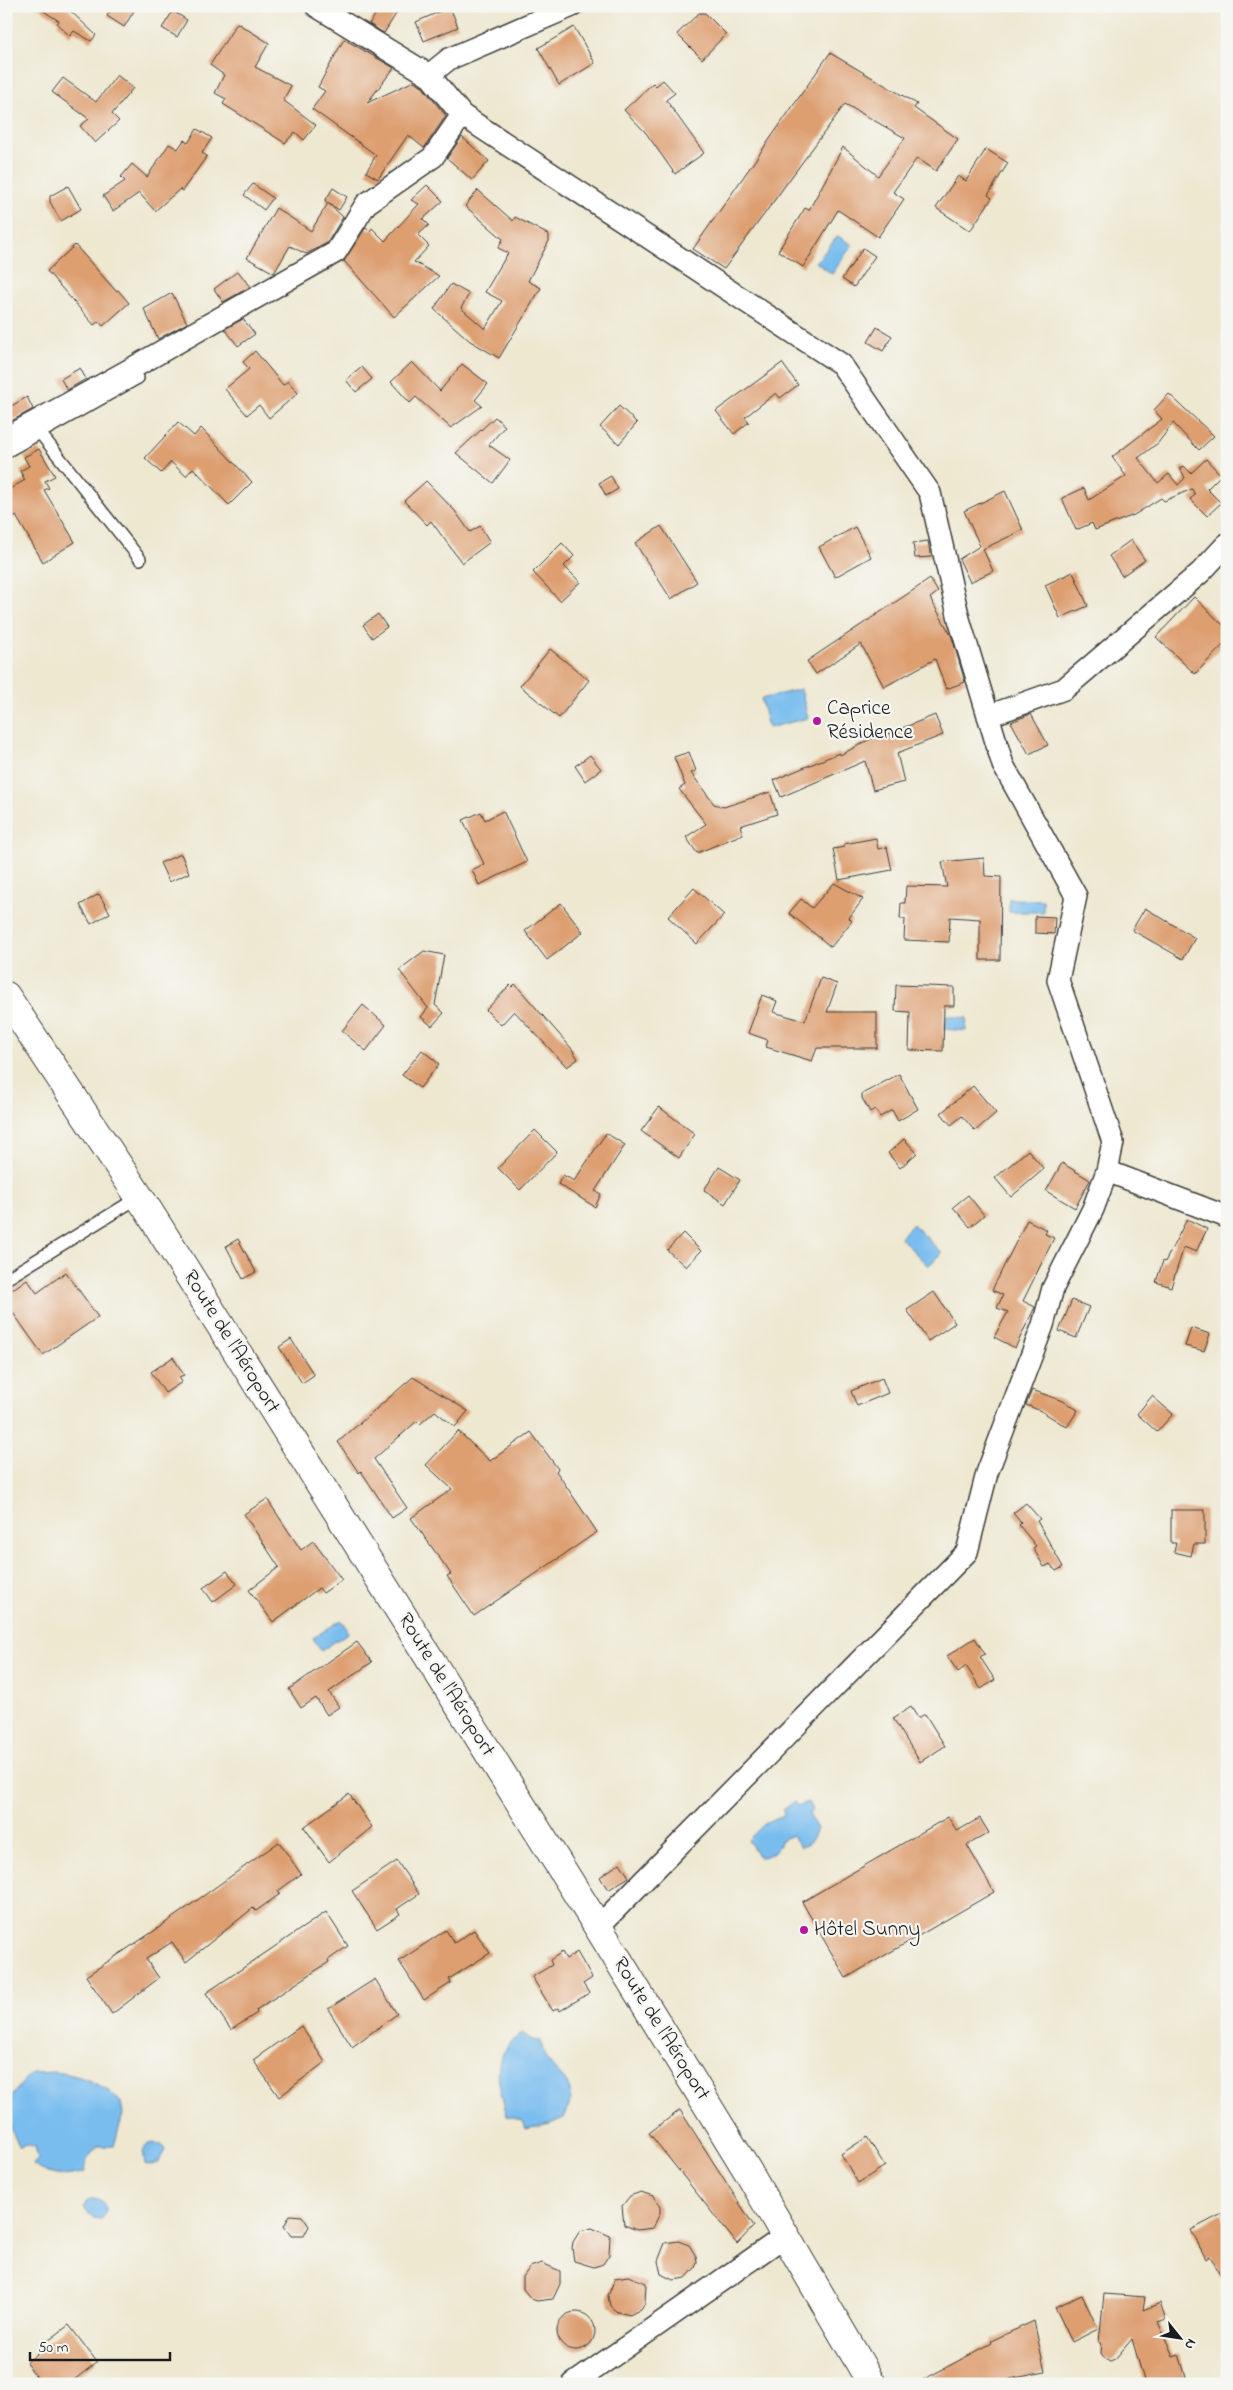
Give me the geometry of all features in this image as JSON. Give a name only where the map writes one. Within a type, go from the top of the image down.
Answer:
[{"type":"main road","name":"Route de l'Aéroport","points":[[6,996],[139,1197],[598,1927],[747,2170],[872,2384]]},
{"type":"street","points":[[316,6],[430,75],[462,115],[841,364],[930,493],[959,619],[1003,765],[1076,896],[1058,980],[1113,1142],[1107,1171],[1093,1209],[1053,1288],[1043,1325],[987,1474],[968,1552],[598,1927]]},
{"type":"street","points":[[430,75],[449,59],[572,6]]},
{"type":"street","points":[[6,438],[336,252],[366,204],[433,156],[462,115]]},
{"type":"street","points":[[988,716],[1064,689],[1201,572],[1227,544]]},
{"type":"street","points":[[1107,1171],[1227,1217]]},
{"type":"street","points":[[573,2384],[785,2236]]},
{"type":"lane","points":[[6,452],[138,378]]},
{"type":"lane","points":[[40,433],[140,559]]},
{"type":"lane","points":[[6,1279],[139,1197]]},
{"type":"water","points":[[838,236],[852,245],[832,274],[816,262]]},
{"type":"water","points":[[801,689],[808,718],[768,728],[761,699]]},
{"type":"water","points":[[1009,899],[1043,900],[1043,912],[1009,912]]},
{"type":"water","points":[[947,1016],[967,1018],[966,1031],[945,1029]]},
{"type":"water","points":[[913,1224],[942,1253],[928,1266],[900,1237]]},
{"type":"water","points":[[341,1620],[349,1632],[321,1651],[313,1638]]},
{"type":"water","points":[[794,1802],[797,1806],[808,1802],[812,1810],[809,1814],[817,1829],[813,1838],[801,1847],[792,1835],[781,1840],[773,1853],[759,1857],[748,1840],[764,1824],[784,1816],[783,1810]]},
{"type":"water","points":[[522,2033],[532,2040],[541,2041],[545,2056],[566,2082],[571,2096],[564,2118],[550,2124],[526,2129],[523,2121],[507,2116],[498,2071],[504,2052],[511,2042]]},
{"type":"water","points":[[54,2072],[72,2075],[99,2085],[121,2102],[123,2114],[114,2146],[98,2146],[87,2159],[85,2172],[65,2176],[46,2172],[33,2165],[38,2158],[35,2147],[26,2144],[20,2147],[10,2125],[8,2107],[16,2091],[32,2073]]},
{"type":"water","points":[[161,2144],[165,2150],[158,2163],[149,2166],[145,2164],[143,2151],[146,2145]]},
{"type":"water","points":[[91,2199],[99,2201],[106,2208],[107,2211],[102,2220],[95,2219],[84,2209],[86,2202]]},
{"type":"building","points":[[36,6],[65,6],[96,35],[91,41],[74,31],[70,36],[57,24],[59,21]]},
{"type":"building","points":[[113,6],[137,6],[124,27],[107,16]]},
{"type":"building","points":[[381,6],[401,6],[384,33],[369,24]]},
{"type":"building","points":[[450,7],[458,27],[424,41],[416,22]]},
{"type":"building","points":[[173,11],[187,20],[177,37],[162,28]]},
{"type":"building","points":[[699,13],[705,13],[726,34],[702,59],[677,34]]},
{"type":"building","points":[[237,23],[269,43],[255,67],[291,86],[283,100],[316,125],[304,140],[295,132],[285,143],[223,104],[226,99],[215,93],[224,75],[210,65]]},
{"type":"building","points":[[574,27],[595,63],[559,85],[538,48]]},
{"type":"building","points":[[344,39],[394,68],[367,103],[414,81],[421,85],[446,116],[424,148],[408,135],[378,179],[366,172],[376,155],[312,109],[325,91],[318,87]]},
{"type":"building","points":[[830,53],[917,104],[914,108],[958,139],[936,171],[917,158],[893,192],[904,199],[878,237],[838,210],[803,267],[778,251],[805,208],[809,210],[843,147],[878,176],[905,138],[845,104],[724,269],[693,249]]},
{"type":"building","points":[[117,75],[133,88],[112,114],[119,121],[95,143],[80,126],[89,119],[52,92],[63,78],[96,102]]},
{"type":"building","points":[[663,80],[675,93],[666,100],[704,153],[675,174],[646,133],[624,110],[653,83],[656,86]]},
{"type":"building","points":[[197,129],[212,138],[202,153],[207,156],[182,191],[180,189],[155,211],[139,193],[113,211],[103,196],[125,181],[121,177],[132,164],[147,177],[169,144],[178,149],[184,140],[188,143]]},
{"type":"building","points":[[462,137],[489,161],[472,180],[447,158]]},
{"type":"building","points":[[986,149],[1008,163],[988,195],[992,198],[970,231],[936,208],[958,176],[966,181]]},
{"type":"building","points":[[253,184],[273,198],[264,210],[244,195]]},
{"type":"building","points":[[427,185],[443,201],[423,219],[429,225],[418,235],[429,246],[414,262],[439,276],[394,317],[344,261],[366,227],[370,231],[372,228],[385,241],[419,204],[411,200]]},
{"type":"building","points":[[68,186],[81,209],[61,221],[50,202],[50,196]]},
{"type":"building","points":[[333,188],[347,197],[339,210],[325,201]]},
{"type":"building","points":[[478,190],[513,221],[515,217],[549,235],[549,241],[528,281],[541,288],[499,358],[470,341],[434,309],[451,284],[469,294],[461,308],[485,329],[502,301],[485,292],[508,253],[498,248],[503,239],[465,206]]},
{"type":"building","points":[[328,203],[343,217],[327,243],[306,254],[290,246],[274,273],[247,258],[276,208],[311,231]]},
{"type":"building","points":[[75,245],[129,303],[103,326],[99,321],[94,325],[47,271]]},
{"type":"building","points":[[863,248],[875,256],[854,287],[842,279]]},
{"type":"building","points":[[238,271],[250,287],[223,302],[214,289]]},
{"type":"building","points":[[172,293],[187,323],[158,339],[144,309]]},
{"type":"building","points":[[243,319],[255,334],[238,346],[225,329]]},
{"type":"building","points":[[877,327],[892,336],[883,351],[868,342]]},
{"type":"building","points":[[255,351],[283,385],[288,381],[298,393],[269,418],[259,405],[247,415],[225,389],[249,369],[243,362]]},
{"type":"building","points":[[412,362],[440,391],[462,364],[488,384],[475,400],[482,406],[451,428],[416,397],[410,403],[391,382]]},
{"type":"building","points":[[782,363],[798,385],[780,398],[776,393],[745,417],[749,422],[734,434],[716,411]]},
{"type":"building","points":[[362,367],[372,379],[356,392],[346,380]]},
{"type":"building","points":[[80,368],[86,379],[67,390],[61,379]]},
{"type":"building","points":[[1169,394],[1214,436],[1199,450],[1173,423],[1158,443],[1138,458],[1158,483],[1169,474],[1178,485],[1185,478],[1180,468],[1184,466],[1191,473],[1206,459],[1221,475],[1207,489],[1221,503],[1207,516],[1190,499],[1195,495],[1192,489],[1164,501],[1161,498],[1134,515],[1095,530],[1092,523],[1076,530],[1062,498],[1084,488],[1089,500],[1126,476],[1112,457],[1162,419],[1154,410]]},
{"type":"building","points":[[27,397],[33,409],[6,424],[6,409]]},
{"type":"building","points":[[619,406],[637,423],[619,444],[600,427]]},
{"type":"building","points":[[495,417],[505,426],[489,445],[510,460],[493,483],[456,453]]},
{"type":"building","points":[[178,422],[194,436],[201,428],[252,482],[229,505],[193,468],[186,476],[171,462],[161,473],[145,458]]},
{"type":"building","points":[[39,449],[55,476],[45,481],[49,488],[44,490],[75,542],[43,562],[16,516],[6,522],[6,491],[25,480],[20,471],[29,466],[24,457]]},
{"type":"building","points":[[611,476],[618,489],[606,496],[599,483]]},
{"type":"building","points":[[426,481],[455,511],[470,532],[480,526],[490,542],[462,563],[431,521],[427,525],[404,501]]},
{"type":"building","points":[[1005,491],[1023,530],[983,549],[993,571],[970,582],[959,559],[980,546],[964,511]]},
{"type":"building","points":[[661,526],[697,582],[671,599],[635,543]]},
{"type":"building","points":[[855,527],[871,557],[835,577],[819,547]]},
{"type":"building","points":[[1131,540],[1145,560],[1122,576],[1109,556]]},
{"type":"building","points":[[928,541],[931,557],[915,558],[913,543]]},
{"type":"building","points":[[562,543],[574,556],[564,566],[580,582],[560,601],[533,572]]},
{"type":"building","points":[[1073,572],[1088,606],[1060,618],[1045,585]]},
{"type":"building","points":[[930,579],[938,592],[930,598],[952,637],[965,682],[946,689],[935,659],[884,687],[861,644],[816,674],[807,661]]},
{"type":"building","points":[[1194,597],[1227,629],[1227,641],[1195,674],[1156,637]]},
{"type":"building","points":[[378,614],[387,627],[372,638],[363,625]]},
{"type":"building","points":[[550,649],[589,680],[559,718],[520,686]]},
{"type":"building","points":[[1031,714],[1048,745],[1029,754],[1011,722]]},
{"type":"building","points":[[935,715],[943,735],[897,753],[904,782],[873,790],[865,761],[781,797],[774,780],[839,753],[840,755],[884,732],[885,735]]},
{"type":"building","points":[[689,752],[696,771],[691,773],[714,804],[724,807],[770,792],[777,814],[740,826],[743,834],[697,853],[686,837],[706,824],[679,789],[685,785],[674,757]]},
{"type":"building","points":[[590,755],[601,769],[585,781],[575,766]]},
{"type":"building","points":[[503,811],[527,862],[479,885],[472,870],[484,864],[463,820],[481,812],[485,820]]},
{"type":"building","points":[[876,838],[878,849],[887,847],[892,870],[839,880],[833,849],[844,847],[844,844]]},
{"type":"building","points":[[181,854],[189,873],[169,882],[160,863]]},
{"type":"building","points":[[984,858],[985,876],[1001,877],[1000,960],[980,960],[980,919],[950,917],[949,942],[904,940],[905,919],[900,919],[901,903],[905,903],[906,886],[947,887],[942,862]]},
{"type":"building","points":[[834,883],[863,899],[849,918],[852,921],[831,947],[789,913],[801,899],[812,908]]},
{"type":"building","points":[[694,888],[724,915],[697,944],[668,917]]},
{"type":"building","points":[[99,894],[110,913],[91,924],[80,905]]},
{"type":"building","points":[[561,903],[583,932],[547,960],[525,931]]},
{"type":"building","points":[[1145,908],[1195,938],[1183,959],[1132,930]]},
{"type":"building","points":[[1035,916],[1055,917],[1054,934],[1035,933]]},
{"type":"building","points":[[424,951],[444,955],[435,1005],[444,1013],[432,1026],[421,1017],[428,1008],[399,970]]},
{"type":"building","points":[[821,978],[837,984],[827,1012],[877,1012],[877,1048],[817,1048],[812,1061],[766,1047],[768,1040],[748,1033],[762,995],[777,1001],[773,1012],[805,1021]]},
{"type":"building","points":[[515,984],[572,1049],[578,1059],[567,1067],[514,1011],[501,1025],[486,1010],[510,985],[512,987]]},
{"type":"building","points":[[896,985],[954,987],[954,1006],[944,1006],[943,1051],[909,1050],[910,1012],[895,1011]]},
{"type":"building","points":[[363,1005],[386,1025],[366,1051],[342,1031]]},
{"type":"building","points":[[422,1050],[439,1064],[420,1088],[402,1075]]},
{"type":"building","points":[[899,1074],[918,1109],[898,1121],[892,1110],[880,1117],[875,1109],[870,1112],[862,1098],[862,1094]]},
{"type":"building","points":[[973,1086],[996,1113],[975,1131],[962,1116],[951,1125],[941,1113]]},
{"type":"building","points":[[659,1107],[695,1134],[679,1158],[641,1131]]},
{"type":"building","points":[[535,1130],[557,1152],[520,1190],[498,1168]]},
{"type":"building","points":[[606,1133],[625,1145],[595,1191],[601,1194],[595,1207],[558,1184],[563,1175],[574,1181]]},
{"type":"building","points":[[904,1139],[917,1153],[900,1168],[888,1153]]},
{"type":"building","points":[[1028,1150],[1044,1169],[1011,1197],[995,1178]]},
{"type":"building","points":[[1062,1163],[1090,1180],[1075,1208],[1046,1191]]},
{"type":"building","points":[[719,1167],[740,1180],[725,1204],[704,1190]]},
{"type":"building","points":[[968,1195],[984,1215],[970,1227],[953,1207]]},
{"type":"building","points":[[1187,1219],[1207,1229],[1196,1252],[1184,1247],[1171,1287],[1156,1282],[1163,1261],[1165,1262]]},
{"type":"building","points":[[1027,1220],[1047,1230],[1045,1234],[1054,1238],[1023,1301],[1035,1307],[1015,1348],[994,1337],[1008,1312],[997,1308],[1003,1295],[992,1290]]},
{"type":"building","points":[[683,1233],[701,1251],[686,1267],[667,1250]]},
{"type":"building","points":[[238,1239],[256,1272],[243,1279],[226,1246]]},
{"type":"building","points":[[66,1272],[98,1317],[43,1355],[6,1303],[6,1294],[27,1279],[37,1293]]},
{"type":"building","points":[[934,1292],[955,1323],[928,1341],[907,1310]]},
{"type":"building","points":[[1072,1300],[1089,1307],[1076,1338],[1059,1331]]},
{"type":"building","points":[[1191,1328],[1210,1334],[1204,1351],[1185,1346]]},
{"type":"building","points":[[291,1339],[314,1375],[302,1383],[279,1347]]},
{"type":"building","points":[[173,1357],[184,1375],[179,1377],[182,1382],[165,1393],[151,1372]]},
{"type":"building","points":[[413,1377],[468,1411],[455,1427],[435,1411],[420,1424],[417,1421],[374,1459],[407,1508],[392,1518],[361,1471],[359,1473],[338,1442]]},
{"type":"building","points":[[882,1378],[888,1393],[857,1406],[851,1391]]},
{"type":"building","points":[[1032,1390],[1063,1401],[1078,1410],[1067,1427],[1041,1411],[1026,1405]]},
{"type":"building","points":[[1152,1396],[1173,1414],[1157,1432],[1137,1414]]},
{"type":"building","points":[[458,1431],[490,1461],[531,1432],[558,1469],[556,1471],[597,1532],[474,1616],[447,1576],[451,1574],[411,1518],[452,1489],[426,1465]]},
{"type":"building","points":[[267,1499],[301,1550],[313,1541],[342,1580],[323,1593],[319,1588],[273,1622],[249,1590],[279,1567],[244,1514]]},
{"type":"building","points":[[1026,1503],[1040,1519],[1037,1521],[1063,1567],[1056,1571],[1050,1564],[1044,1567],[1033,1548],[1036,1546],[1019,1525],[1021,1523],[1013,1513]]},
{"type":"building","points":[[1171,1510],[1205,1510],[1205,1544],[1194,1544],[1191,1556],[1174,1552],[1176,1543],[1171,1543]]},
{"type":"building","points":[[227,1571],[237,1584],[213,1602],[203,1588]]},
{"type":"building","points":[[975,1638],[985,1654],[980,1657],[995,1680],[981,1689],[966,1666],[958,1672],[947,1656]]},
{"type":"building","points":[[357,1642],[372,1662],[329,1692],[339,1707],[327,1715],[316,1698],[301,1708],[289,1689]]},
{"type":"building","points":[[911,1707],[918,1718],[925,1714],[945,1746],[920,1762],[893,1718]]},
{"type":"building","points":[[349,1794],[372,1827],[329,1862],[304,1827]]},
{"type":"building","points":[[948,1817],[957,1831],[980,1818],[989,1833],[967,1845],[994,1892],[846,1978],[802,1902]]},
{"type":"building","points":[[279,1842],[301,1874],[278,1891],[280,1894],[256,1911],[253,1908],[186,1962],[172,1942],[146,1959],[159,1978],[112,2014],[86,1976],[154,1931]]},
{"type":"building","points":[[397,1861],[419,1894],[397,1909],[400,1914],[377,1929],[352,1891]]},
{"type":"building","points":[[620,1863],[629,1877],[608,1890],[600,1877]]},
{"type":"building","points":[[326,1912],[348,1946],[328,1960],[329,1962],[256,2010],[257,2013],[231,2030],[206,1993]]},
{"type":"building","points":[[446,1930],[454,1943],[474,1930],[490,1953],[449,1979],[451,1983],[424,2000],[399,1961]]},
{"type":"building","points":[[562,1952],[566,1959],[577,1952],[592,1978],[583,1984],[589,1993],[560,2011],[558,2008],[553,2011],[532,1977],[552,1965],[550,1960]]},
{"type":"building","points":[[375,1979],[397,2014],[352,2047],[328,2009]]},
{"type":"building","points":[[301,2026],[325,2062],[279,2097],[253,2060]]},
{"type":"building","points":[[680,2110],[754,2226],[737,2244],[649,2133]]},
{"type":"building","points":[[867,2137],[885,2166],[858,2183],[841,2154]]},
{"type":"building","points":[[641,2192],[653,2196],[660,2207],[660,2213],[653,2228],[637,2230],[624,2225],[622,2206],[630,2196]]},
{"type":"building","points":[[1222,2214],[1227,2224],[1227,2286],[1210,2256],[1206,2259],[1191,2230]]},
{"type":"building","points":[[290,2215],[302,2216],[309,2226],[304,2236],[291,2236],[284,2226]]},
{"type":"building","points":[[592,2228],[610,2236],[609,2255],[603,2264],[594,2267],[574,2261],[572,2248],[573,2242],[580,2231]]},
{"type":"building","points":[[678,2241],[689,2245],[696,2256],[697,2262],[695,2268],[686,2278],[673,2280],[661,2274],[658,2261],[665,2243]]},
{"type":"building","points":[[542,2263],[560,2271],[560,2284],[553,2299],[537,2301],[531,2299],[523,2289],[523,2277],[530,2267]]},
{"type":"building","points":[[628,2276],[646,2283],[645,2303],[641,2309],[630,2315],[617,2312],[610,2306],[608,2296],[615,2278]]},
{"type":"building","points":[[1104,2294],[1145,2297],[1143,2310],[1160,2303],[1166,2319],[1158,2322],[1173,2356],[1179,2354],[1188,2384],[1145,2384],[1132,2339],[1115,2359],[1110,2361],[1104,2358],[1101,2353],[1102,2343],[1099,2343]]},
{"type":"building","points":[[1082,2295],[1098,2329],[1072,2342],[1055,2307]]},
{"type":"building","points":[[576,2312],[590,2317],[595,2331],[590,2345],[576,2350],[562,2345],[557,2331],[562,2317]]},
{"type":"building","points":[[1034,2321],[1045,2372],[1010,2379],[1010,2384],[915,2384],[992,2343],[991,2341]]},
{"type":"building","points":[[69,2325],[97,2362],[69,2384],[42,2384],[26,2363],[46,2347],[44,2344]]},
{"type":"place","name":"Caprice Résidence","points":[[817,721]]},
{"type":"place","name":"Hôtel Sunny","points":[[804,1930]]}]
